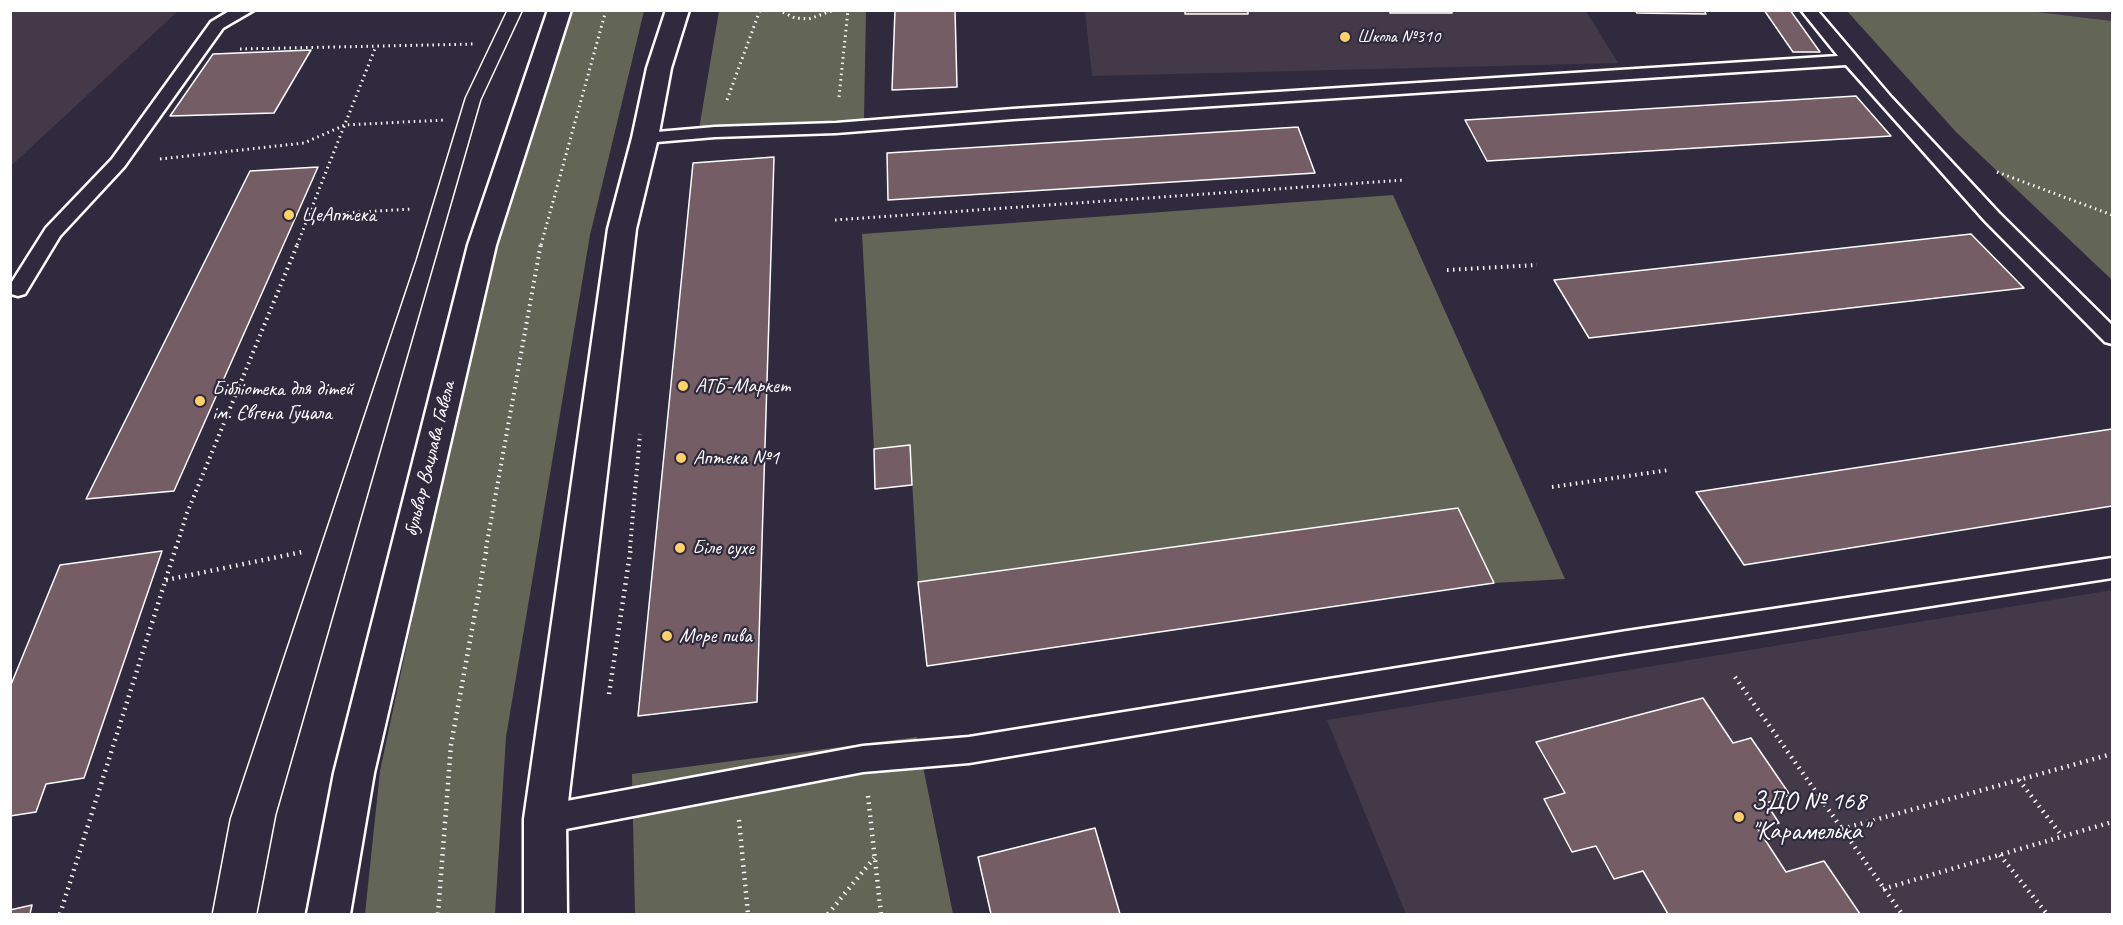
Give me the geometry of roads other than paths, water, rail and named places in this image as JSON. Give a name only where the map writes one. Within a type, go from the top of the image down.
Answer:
[{"type":"main road","name":"бульвар Вацлава Гавела","points":[[328,915],[354,773],[482,245],[560,10]]},
{"type":"main road","points":[[545,915],[545,819],[622,229],[645,138],[659,68],[678,10]]},
{"type":"lane","points":[[18,289],[53,232],[118,163],[217,25],[247,10]]},
{"type":"lane","points":[[1808,10],[1849,60],[1992,217],[2112,337]]},
{"type":"lane","points":[[645,138],[715,132],[836,128],[1013,114],[1849,60]]},
{"type":"lane","points":[[545,819],[863,759],[969,750],[1627,642],[2112,568]]},
{"type":"tram line","points":[[212,914],[230,819],[416,260],[465,98],[507,10]]},
{"type":"tram line","points":[[257,914],[276,815],[481,100],[523,10]]},
{"type":"place","name":"Школа №310","points":[[1345,37]]},
{"type":"place","name":"ЦеАптека","points":[[289,215]]},
{"type":"place","name":"АТБ-Маркет","points":[[683,386]]},
{"type":"place","name":"Бібліотека для дітей ім. Євгена Гуцала","points":[[200,401]]},
{"type":"place","name":"Аптека №1","points":[[681,458]]},
{"type":"place","name":"Біле сухе","points":[[680,548]]},
{"type":"place","name":"Море пива","points":[[667,636]]},
{"type":"place","name":"ЗДО № 168 \"Карамелька\"","points":[[1739,817]]}]
